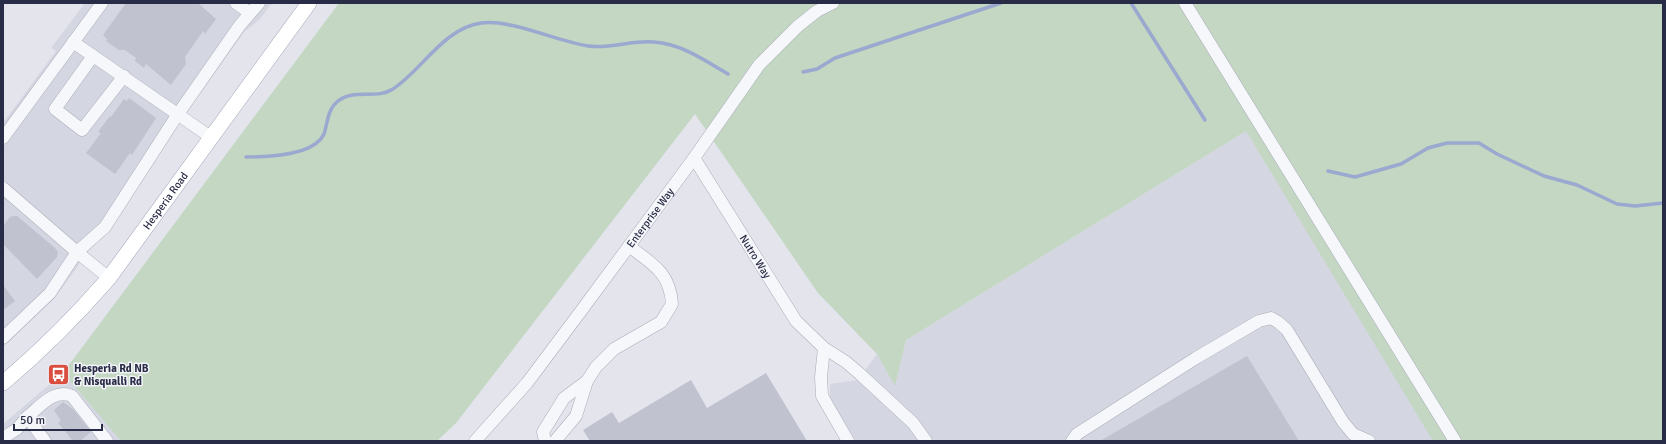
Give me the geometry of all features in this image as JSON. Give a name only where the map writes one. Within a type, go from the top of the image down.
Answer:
[{"type":"main road","name":"Hesperia Road","points":[[3,383],[38,353],[85,306],[109,278],[309,3]]},
{"type":"street","points":[[3,138],[102,3]]},
{"type":"street","points":[[236,3],[250,13]]},
{"type":"street","points":[[3,338],[50,293],[77,252],[105,227],[178,114],[240,24],[259,3]]},
{"type":"street","name":"Enterprise Way","points":[[475,441],[527,383],[694,158],[764,60],[798,26],[817,11],[833,3]]},
{"type":"street","points":[[1185,3],[1455,441]]},
{"type":"street","points":[[73,42],[212,138]]},
{"type":"street","points":[[93,56],[55,109],[82,130],[124,76]]},
{"type":"street","name":"Nutro Way","points":[[694,158],[796,321],[824,348],[846,362],[860,374],[913,423],[926,441]]},
{"type":"street","points":[[3,188],[109,278]]},
{"type":"street","points":[[545,441],[543,432],[564,398],[587,381],[606,356],[614,349],[661,322],[672,304],[670,285],[663,274],[629,246]]},
{"type":"street","points":[[1072,441],[1077,434],[1196,358],[1259,321],[1271,318],[1287,330],[1348,428],[1353,434],[1370,441]]},
{"type":"street","points":[[824,348],[821,382],[822,396],[848,441]]},
{"type":"street","points":[[556,441],[576,416],[587,381]]},
{"type":"street","points":[[3,438],[17,429],[27,417],[56,394],[67,394],[72,396],[108,441]]},
{"type":"street","points":[[27,417],[43,440]]},
{"type":"shaded area","points":[[85,3],[272,3],[259,20],[244,32],[55,298],[3,347],[3,123],[56,51],[51,48]]},
{"type":"shaded area","points":[[1246,131],[1436,441],[856,441],[830,399],[830,384],[858,380],[877,354],[895,385],[906,340]]},
{"type":"shaded area","points":[[63,373],[121,441],[3,441],[3,424]]},
{"type":"green space","points":[[339,3],[1663,3],[1663,441],[1433,441],[1246,131],[906,340],[895,386],[877,354],[818,293],[695,114],[456,423],[437,441],[121,441],[63,373]]},
{"type":"building","points":[[126,3],[198,3],[216,19],[205,34],[203,31],[185,57],[186,64],[171,85],[146,64],[144,68],[135,61],[136,58],[125,50],[119,50],[106,41],[107,39],[103,35]]},
{"type":"building","points":[[129,98],[156,118],[132,155],[130,153],[115,174],[86,153],[101,133],[98,132],[110,116],[111,117],[124,99],[127,101]]},
{"type":"building","points":[[17,216],[58,252],[57,257],[37,279],[3,244],[3,226],[10,217]]},
{"type":"building","points":[[3,285],[15,301],[3,310]]},
{"type":"building","points":[[1247,356],[1299,441],[1100,441]]},
{"type":"building","points":[[766,373],[807,441],[590,441],[583,430],[612,412],[619,423],[691,380],[707,408]]},
{"type":"building","points":[[63,402],[73,409],[91,432],[80,441],[73,441],[58,423],[61,421],[54,410]]},
{"type":"waterway","points":[[803,72],[817,69],[835,58],[1001,3]]},
{"type":"waterway","points":[[1131,3],[1205,120]]},
{"type":"waterway","points":[[246,157],[277,156],[289,154],[310,147],[319,141],[324,134],[328,116],[338,101],[352,95],[380,94],[393,89],[404,81],[445,41],[468,26],[481,23],[506,24],[575,43],[596,47],[638,42],[664,43],[683,49],[728,74]]},
{"type":"waterway","points":[[1328,171],[1355,177],[1401,164],[1428,148],[1447,143],[1479,143],[1497,154],[1544,176],[1577,185],[1617,204],[1635,206],[1663,203]]},
{"type":"place","name":"Hesperia Rd NB & Nisqualli Rd","points":[[58,374]]}]
